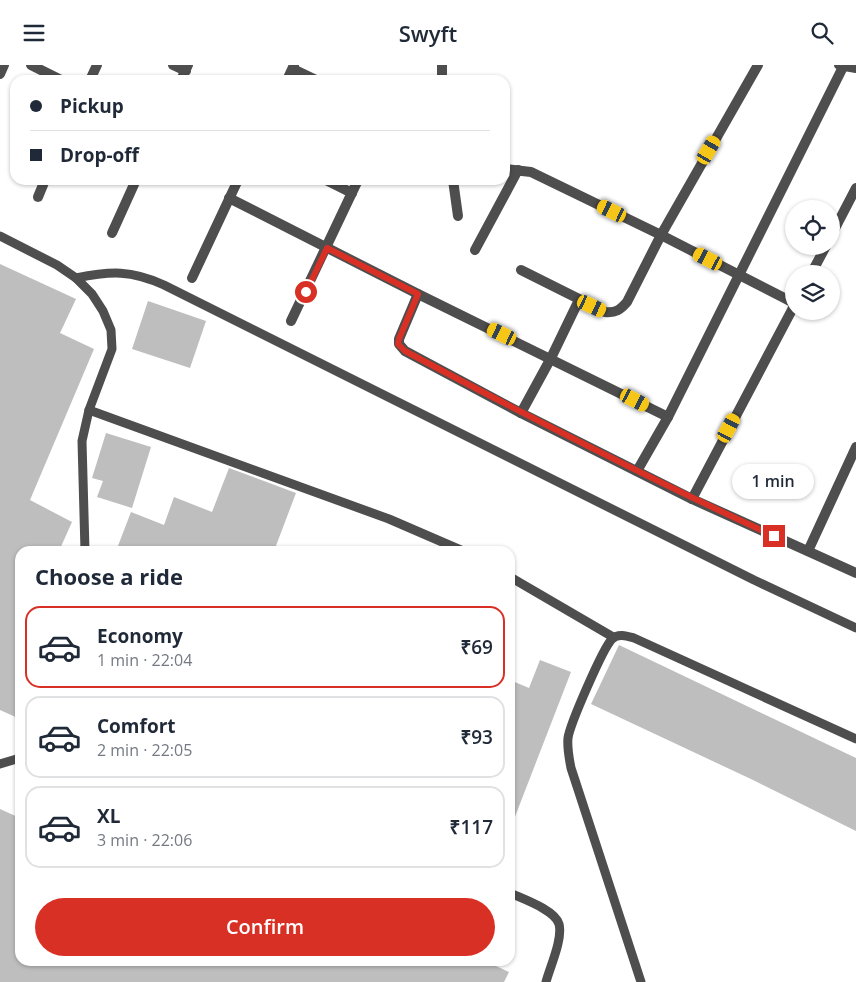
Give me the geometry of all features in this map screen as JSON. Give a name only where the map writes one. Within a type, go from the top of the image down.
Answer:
[{"type":"street","points":[[0,74],[4,65]]},
{"type":"street","points":[[31,65],[51,75]]},
{"type":"street","points":[[174,65],[185,72]]},
{"type":"street","points":[[521,270],[605,312],[614,313],[620,309],[627,302],[661,235],[758,65]]},
{"type":"street","points":[[638,471],[668,417],[740,275],[842,65],[856,68]]},
{"type":"street","points":[[294,67],[308,75]]},
{"type":"street","points":[[510,169],[530,172],[661,235],[785,299]]},
{"type":"street","points":[[510,185],[518,170]]},
{"type":"street","points":[[38,197],[43,185]]},
{"type":"street","points":[[112,233],[134,185]]},
{"type":"street","points":[[192,278],[236,185]]},
{"type":"street","points":[[336,185],[352,193]]},
{"type":"street","points":[[291,321],[356,185]]},
{"type":"street","points":[[454,185],[458,216]]},
{"type":"street","points":[[474,250],[510,185]]},
{"type":"street","points":[[840,219],[856,188]]},
{"type":"street","points":[[229,198],[418,294],[668,417]]},
{"type":"street","points":[[418,294],[399,339],[398,344],[401,348],[521,413],[692,499],[856,573]]},
{"type":"street","points":[[521,413],[551,358],[579,300]]},
{"type":"street","points":[[692,499],[786,320]]},
{"type":"street","points":[[808,551],[856,447]]},
{"type":"lane","points":[[0,236],[57,265],[76,278],[92,293],[103,311],[111,331],[112,349],[89,410],[82,441],[85,546]]},
{"type":"lane","points":[[76,278],[116,272],[149,278],[754,580],[856,628]]},
{"type":"lane","points":[[89,410],[389,519],[451,546]]},
{"type":"lane","points":[[515,580],[613,637],[622,635],[634,638],[856,739]]},
{"type":"lane","points":[[613,637],[605,649],[571,724],[568,752],[571,769],[641,982]]},
{"type":"lane","points":[[0,764],[15,760]]},
{"type":"lane","points":[[515,896],[550,913],[559,923],[559,938],[546,982]]},
{"type":"building","points":[[0,264],[76,299],[60,333],[94,349],[30,500],[72,522],[61,546],[15,546],[15,717],[0,710]]},
{"type":"building","points":[[148,301],[206,321],[190,368],[132,349]]},
{"type":"building","points":[[106,433],[151,447],[132,508],[97,497],[103,481],[92,478]]},
{"type":"building","points":[[229,468],[296,493],[276,546],[118,546],[131,512],[164,525],[174,497],[212,512]]},
{"type":"building","points":[[619,645],[856,758],[856,831],[591,704]]},
{"type":"building","points":[[540,660],[571,672],[515,817],[515,682],[529,688]]},
{"type":"building","points":[[0,809],[15,816],[15,966],[496,966],[509,972],[504,982],[0,982]]},
{"type":"route","points":[[306,292],[327,248],[418,294],[399,339],[398,344],[405,351],[521,413],[678,492],[774,536]]}]
